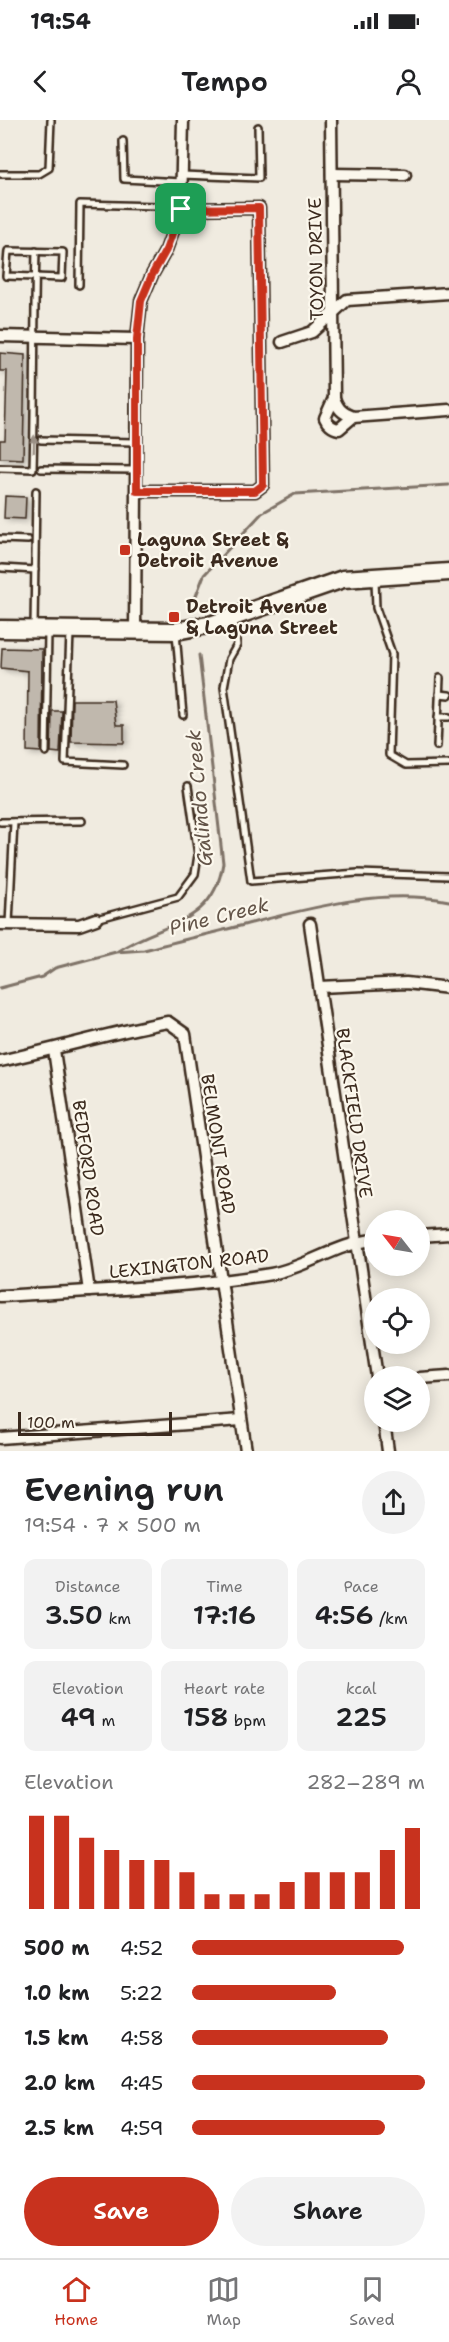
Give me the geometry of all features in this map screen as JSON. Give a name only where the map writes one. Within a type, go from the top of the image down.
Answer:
[{"type":"street","points":[[135,632],[138,470],[137,339],[141,301],[166,250],[181,209],[183,120]]},
{"type":"street","name":"TOYON DRIVE","points":[[331,120],[334,398],[327,411],[326,422],[334,429],[339,429],[353,417],[449,410]]},
{"type":"street","points":[[332,174],[405,175]]},
{"type":"street","points":[[137,491],[255,491],[263,485],[259,208],[181,209]]},
{"type":"street","points":[[282,342],[312,332],[347,300],[449,292]]},
{"type":"street","points":[[0,336],[137,339]]},
{"type":"street","points":[[334,398],[340,410],[353,417]]},
{"type":"street","points":[[0,629],[176,631],[213,624],[343,579],[449,572]]},
{"type":"street","points":[[4,924],[79,925],[96,920]]},
{"type":"street","name":"BLACKFIELD DRIVE","points":[[310,924],[375,1366]]},
{"type":"street","points":[[320,987],[406,983],[449,988]]},
{"type":"street","name":"BELMONT ROAD","points":[[0,1061],[54,1050],[117,1031],[168,1022],[185,1034],[246,1451]]},
{"type":"street","name":"BEDFORD ROAD","points":[[54,1050],[89,1290]]},
{"type":"street","points":[[430,1235],[449,1234]]},
{"type":"street","name":"LEXINGTON ROAD","points":[[0,1296],[222,1281],[291,1269],[356,1241],[364,1241]]},
{"type":"street","points":[[430,1377],[449,1376]]},
{"type":"street","points":[[0,1438],[242,1420]]},
{"type":"street","points":[[385,1432],[388,1451]]},
{"type":"lane","points":[[0,174],[39,174],[49,168],[51,120]]},
{"type":"lane","points":[[123,141],[124,179],[259,178],[258,127]]},
{"type":"lane","points":[[79,285],[80,204],[158,206],[181,209]]},
{"type":"lane","points":[[8,251],[63,252],[63,279],[35,277],[6,276],[8,251]]},
{"type":"lane","points":[[0,468],[33,469],[36,251]]},
{"type":"lane","points":[[41,440],[138,442]]},
{"type":"lane","points":[[41,469],[138,470]]},
{"type":"lane","points":[[36,491],[35,570],[41,630],[46,752]]},
{"type":"lane","points":[[0,539],[28,540]]},
{"type":"lane","points":[[2,568],[35,570]]},
{"type":"lane","points":[[375,577],[376,608],[392,654],[389,755],[406,765],[449,764]]},
{"type":"lane","points":[[233,617],[237,645],[229,659],[224,687],[251,882],[357,873],[449,876]]},
{"type":"lane","points":[[70,631],[65,762],[123,765]]},
{"type":"lane","points":[[176,631],[183,715]]},
{"type":"lane","points":[[437,746],[440,678]]},
{"type":"lane","points":[[439,694],[449,695]]},
{"type":"lane","points":[[438,717],[449,717]]},
{"type":"lane","points":[[96,920],[178,897],[195,874],[198,855],[188,786]]},
{"type":"lane","points":[[0,822],[82,821]]},
{"type":"lane","points":[[4,924],[14,822]]},
{"type":"building","points":[[0,353],[25,355],[23,459],[0,458],[0,440],[5,440],[7,371],[0,371]]},
{"type":"building","points":[[5,496],[26,497],[25,519],[4,518]]},
{"type":"building","points":[[2,648],[42,649],[41,752],[27,751],[28,671],[1,668]]},
{"type":"building","points":[[72,700],[113,700],[116,725],[124,725],[124,743],[71,742]]},
{"type":"building","points":[[52,711],[62,711],[60,753],[51,752]]},
{"type":"waterway","name":"Galindo Creek","points":[[195,608],[194,601],[204,575],[262,513],[295,494],[449,485]]},
{"type":"waterway","name":"Galindo Creek","points":[[118,951],[135,941],[184,920],[197,911],[209,900],[217,884],[223,863],[199,655]]},
{"type":"waterway","name":"Pine Creek","points":[[0,988],[42,977],[55,968],[116,952],[144,950],[330,904],[401,897],[449,901]]},
{"type":"place","name":"Laguna Street & Detroit Avenue","points":[[125,550]]},
{"type":"place","name":"Detroit Avenue & Laguna Street","points":[[174,617]]},
{"type":"route","points":[[259,208],[263,485],[255,491],[137,491],[137,339],[141,301],[166,250],[181,209],[259,208]]}]
